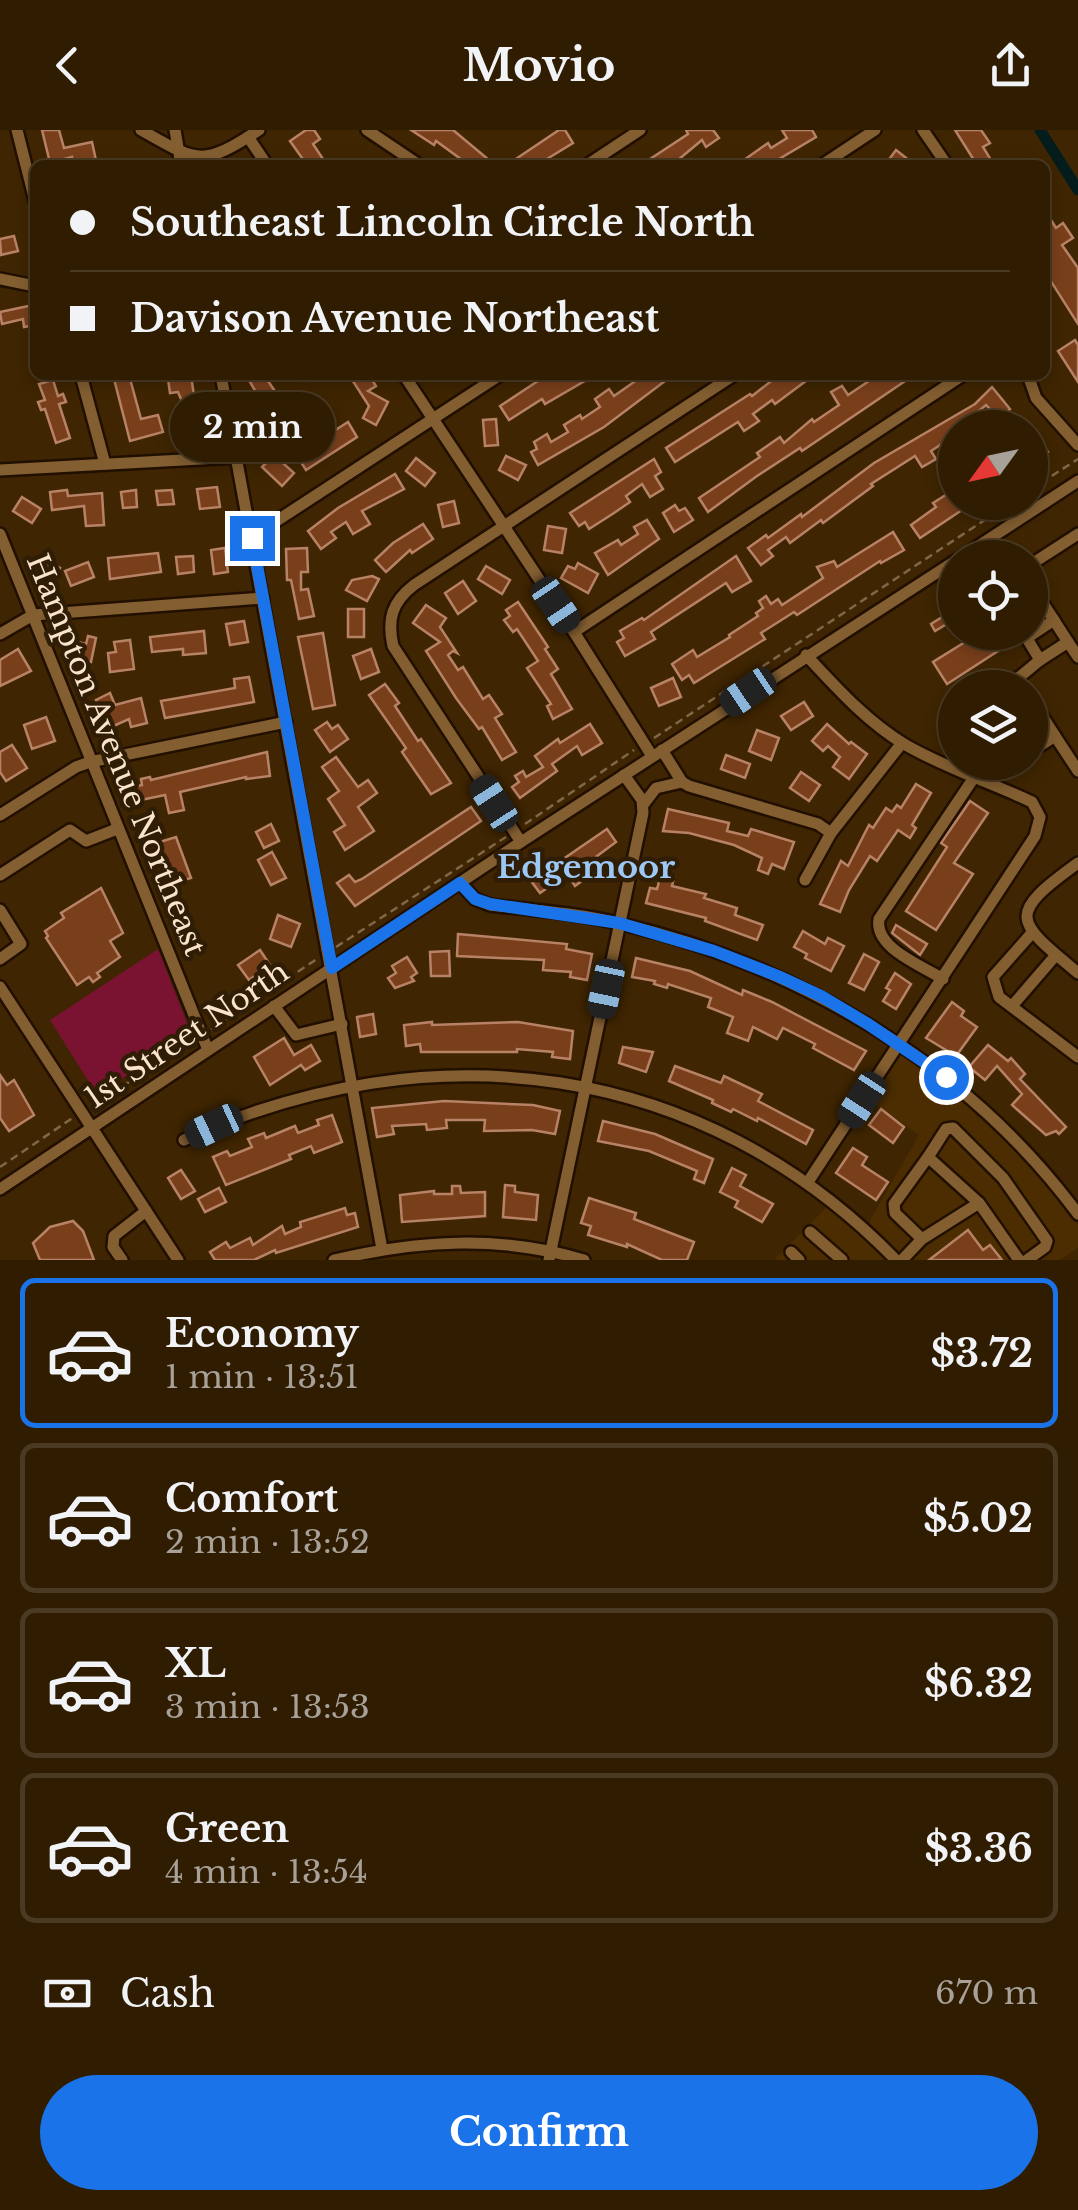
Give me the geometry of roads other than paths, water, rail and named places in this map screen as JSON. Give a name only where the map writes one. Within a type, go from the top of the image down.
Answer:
[{"type":"street","points":[[17,130],[30,181]]},
{"type":"street","points":[[141,130],[180,159],[216,156],[254,133],[265,160]]},
{"type":"street","points":[[175,130],[180,159]]},
{"type":"street","points":[[368,130],[412,160]]},
{"type":"street","points":[[595,160],[640,130]]},
{"type":"street","points":[[830,160],[875,130]]},
{"type":"street","points":[[923,130],[943,160]]},
{"type":"street","points":[[0,279],[30,285]]},
{"type":"street","points":[[82,380],[106,464]]},
{"type":"street","points":[[222,380],[382,1248]]},
{"type":"street","points":[[407,380],[574,632],[657,753],[682,782]]},
{"type":"street","points":[[252,538],[492,380]]},
{"type":"street","points":[[521,842],[400,660],[393,646],[390,617],[402,594],[726,380]]},
{"type":"street","points":[[574,632],[955,380]]},
{"type":"street","points":[[1030,380],[1036,398],[1078,445]]},
{"type":"street","points":[[0,470],[237,457]]},
{"type":"street","name":"1st Street North","points":[[991,540],[1078,481]]},
{"type":"street","name":"Hampton Avenue Northeast","points":[[0,534],[208,1050]]},
{"type":"street","points":[[1048,553],[1078,534]]},
{"type":"street","name":"1st Street North","points":[[0,1188],[806,654],[938,574]]},
{"type":"street","points":[[0,634],[32,615],[263,598]]},
{"type":"street","points":[[1048,614],[1078,657]]},
{"type":"street","points":[[1048,623],[1054,620]]},
{"type":"street","points":[[1031,670],[1068,642]]},
{"type":"street","points":[[1034,650],[1040,660]]},
{"type":"street","points":[[806,654],[844,695],[902,743],[938,761]]},
{"type":"street","points":[[0,816],[90,762],[286,722]]},
{"type":"street","points":[[1048,725],[1078,771]]},
{"type":"street","points":[[1048,740],[1055,736]]},
{"type":"street","points":[[805,880],[831,833],[902,743]]},
{"type":"street","points":[[624,775],[643,805]]},
{"type":"street","points":[[943,978],[882,940],[879,919],[972,780]]},
{"type":"street","points":[[808,1182],[1039,827],[1037,808],[1020,796],[976,780]]},
{"type":"street","points":[[550,1255],[643,805],[656,788],[682,782],[818,824],[831,833]]},
{"type":"street","points":[[0,874],[70,830],[86,841],[117,829]]},
{"type":"street","points":[[1078,864],[1041,890],[1029,904],[1026,920],[1030,934],[1078,973]]},
{"type":"street","points":[[460,883],[475,899],[490,904],[619,923],[714,951],[778,976],[868,1024],[946,1077],[1008,1132],[1078,1214]]},
{"type":"street","points":[[0,910],[21,944],[0,959]]},
{"type":"street","points":[[1030,934],[994,977],[999,997],[1078,1057]]},
{"type":"street","points":[[1012,1006],[1056,955]]},
{"type":"street","points":[[0,988],[178,1260]]},
{"type":"street","points":[[274,1006],[296,1035],[342,1024]]},
{"type":"street","points":[[184,1140],[274,1104],[353,1084],[432,1076],[491,1076],[586,1088],[684,1117],[808,1182],[899,1260],[922,1239],[979,1203]]},
{"type":"street","points":[[922,1239],[895,1212],[894,1204],[946,1129],[953,1128],[1003,1178],[1047,1241],[1027,1260]]},
{"type":"street","points":[[928,1157],[979,1203],[1019,1260]]},
{"type":"street","points":[[122,1260],[113,1247],[114,1236],[146,1211]]},
{"type":"street","points":[[810,1232],[842,1260]]},
{"type":"street","points":[[334,1260],[382,1248],[460,1241],[584,1260]]},
{"type":"waterway","points":[[1040,130],[1078,190]]},
{"type":"district","name":"Edgemoor","points":[[586,867]]}]
